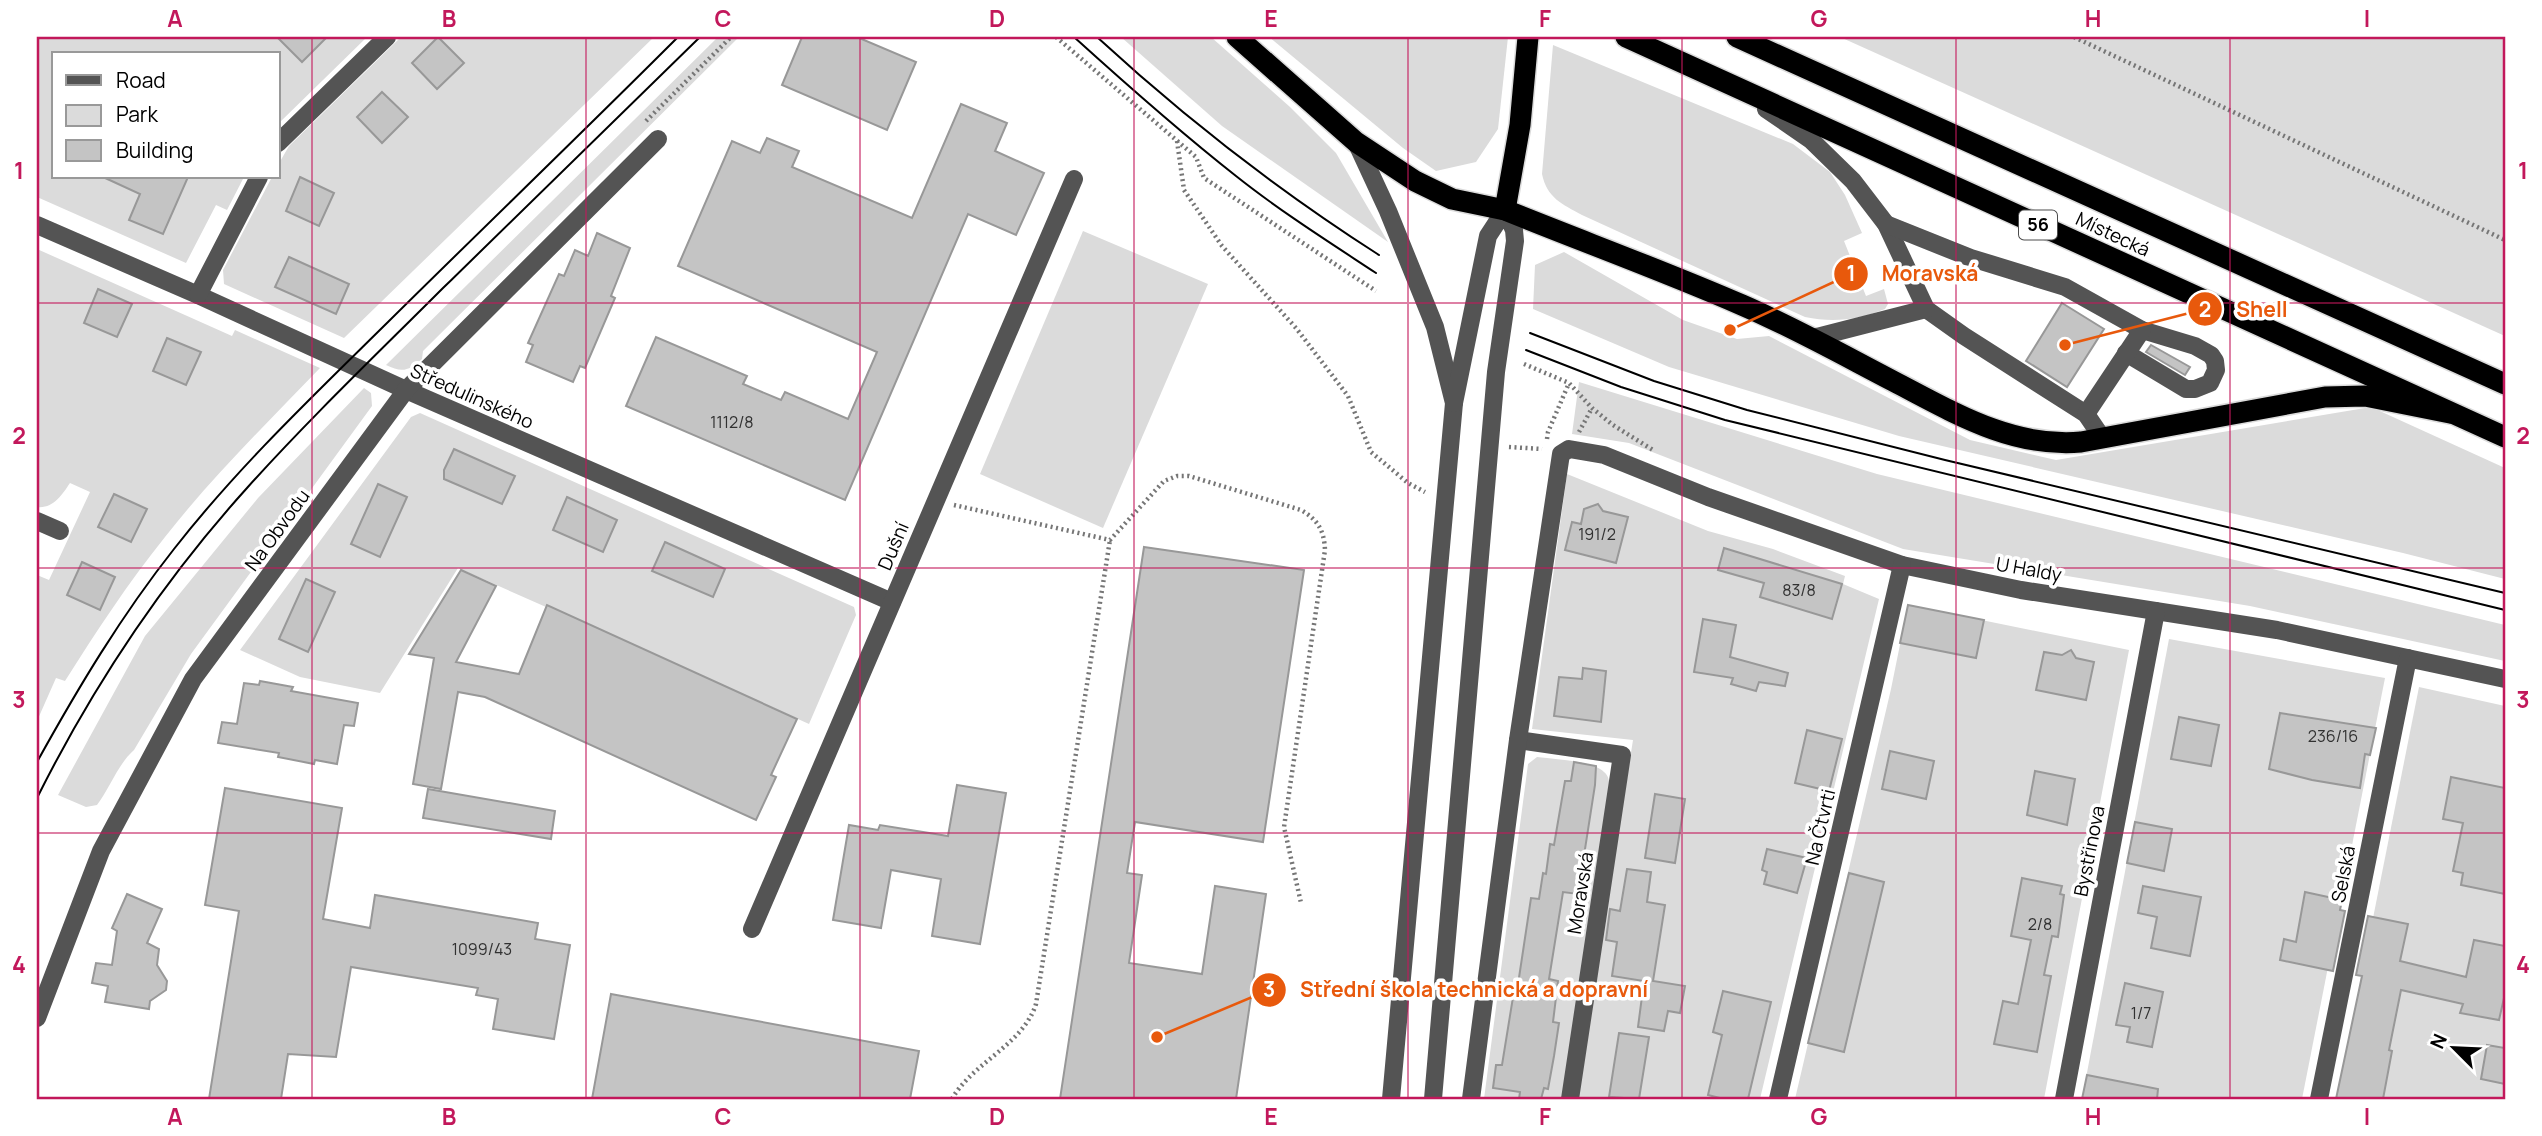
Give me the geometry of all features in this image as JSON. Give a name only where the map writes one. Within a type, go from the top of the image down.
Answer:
[{"type":"highway","points":[[1237,37],[1356,142],[1440,194],[1465,203],[1506,210],[1741,304],[1813,338],[1986,428],[2046,443],[2103,439],[2325,397],[2365,396],[2450,412]]},
{"type":"highway","points":[[1506,210],[1520,125],[1528,37]]},
{"type":"highway","name":"Místecká","points":[[1626,37],[2505,437]]},
{"type":"highway","name":"Místecká","points":[[1737,37],[2505,384]]},
{"type":"street","points":[[280,141],[387,37]]},
{"type":"street","points":[[1729,83],[1811,139],[1853,181],[1886,224],[1926,309],[2086,414],[2103,439]]},
{"type":"street","name":"Na Obvodu","points":[[37,1018],[101,851],[193,679],[407,390],[659,139]]},
{"type":"street","points":[[1356,142],[1388,211],[1430,315],[1454,403]]},
{"type":"street","points":[[198,295],[258,178]]},
{"type":"street","name":"Dušní","points":[[752,929],[1074,179]]},
{"type":"street","points":[[1391,1099],[1454,403],[1488,236],[1506,210]]},
{"type":"street","points":[[1433,1099],[1496,372],[1515,241],[1514,230],[1506,210]]},
{"type":"street","points":[[1886,224],[1970,258],[2065,287],[2142,330],[2195,346],[2211,355],[2215,361],[2214,377],[2203,387],[2186,389],[2126,354]]},
{"type":"street","name":"Středulinského","points":[[37,225],[892,602]]},
{"type":"street","points":[[1813,338],[1926,309]]},
{"type":"street","points":[[2086,414],[2142,330]]},
{"type":"street","name":"U Haldy","points":[[1518,740],[1561,454],[1569,449],[1604,455],[1731,506],[1902,565],[2021,590],[2277,630],[2505,679]]},
{"type":"street","points":[[37,521],[60,531]]},
{"type":"street","name":"Na Čtvrti","points":[[1778,1099],[1902,565]]},
{"type":"street","name":"Bystřinova","points":[[2064,1099],[2156,611]]},
{"type":"street","name":"Selská","points":[[2319,1099],[2408,658]]},
{"type":"street","points":[[1471,1099],[1518,740]]},
{"type":"street","name":"Moravská","points":[[1518,740],[1622,755],[1570,1099]]},
{"type":"path","points":[[1056,37],[1196,157],[1203,178],[1376,291]]},
{"type":"path","points":[[2074,37],[2505,240]]},
{"type":"path","points":[[1177,141],[1184,190],[1222,246],[1296,328],[1348,397],[1371,452],[1408,483],[1445,501]]},
{"type":"path","points":[[1524,364],[1569,383],[1592,408],[1613,425],[1658,452]]},
{"type":"path","points":[[1490,445],[1547,449],[1548,432],[1569,383]]},
{"type":"path","points":[[952,1099],[972,1073],[1021,1031],[1031,1019],[1036,1004],[1110,540],[1164,481],[1177,476],[1189,476],[1301,510],[1321,527],[1325,550],[1284,827],[1301,903]]},
{"type":"path","points":[[936,501],[1110,540]]},
{"type":"green space","points":[[37,37],[367,37],[280,122],[280,52],[52,52],[52,178],[243,178],[227,210],[216,205],[186,263],[37,197]]},
{"type":"green space","points":[[401,37],[654,37],[344,338],[224,284],[223,270],[271,178],[280,178],[280,162],[289,146]]},
{"type":"green space","points":[[718,37],[739,37],[423,351],[422,359],[405,370],[386,365]]},
{"type":"green space","points":[[1121,37],[1211,37],[1290,107],[1336,153],[1388,242],[1222,126]]},
{"type":"green space","points":[[1269,37],[1508,37],[1498,129],[1476,162],[1436,171],[1403,148]]},
{"type":"green space","points":[[1840,37],[2505,37],[2505,336]]},
{"type":"green space","points":[[1553,45],[1793,144],[1830,172],[1845,195],[1862,233],[1844,241],[1866,296],[1884,289],[1888,304],[1885,309],[1845,319],[1805,317],[1582,215],[1556,199],[1544,182],[1542,174]]},
{"type":"green space","points":[[1083,231],[1208,284],[1103,528],[980,474]]},
{"type":"green space","points":[[37,249],[232,336],[235,330],[320,368],[221,472],[165,537],[113,608],[65,681],[56,678],[37,721],[37,575],[49,580],[90,492],[70,483],[48,506],[37,507]]},
{"type":"green space","points":[[1564,252],[1683,320],[1737,339],[1769,336],[1970,440],[2056,460],[2371,407],[2505,468],[2505,579],[1899,436],[1669,367],[1533,309],[1535,265]]},
{"type":"green space","points":[[1579,382],[1877,474],[2505,625],[2505,661],[2250,606],[1903,549],[1629,443],[1572,434]]},
{"type":"green space","points":[[364,388],[371,393],[372,406],[191,654],[134,750],[123,762],[97,805],[86,807],[58,795],[145,636],[258,498]]},
{"type":"green space","points":[[420,413],[854,607],[856,615],[809,724],[547,605],[546,607],[458,568],[380,693],[300,677],[240,650],[411,417]]},
{"type":"green space","points":[[1567,474],[1708,531],[1773,549],[1845,576],[1843,584],[1879,599],[1760,1099],[1577,1099],[1633,740],[1532,729]]},
{"type":"green space","points":[[1908,605],[2129,650],[2044,1099],[1795,1099],[1891,689]]},
{"type":"green space","points":[[2169,639],[2385,678],[2302,1099],[2082,1099]]},
{"type":"green space","points":[[2419,687],[2505,706],[2505,1099],[2337,1099]]},
{"type":"green space","points":[[1537,757],[1592,765],[1607,775],[1610,788],[1562,1099],[1484,1099],[1528,764]]},
{"type":"building","points":[[277,37],[327,37],[302,62]]},
{"type":"building","points":[[438,37],[464,63],[437,89],[412,63]]},
{"type":"building","points":[[802,37],[857,37],[916,62],[887,130],[782,85]]},
{"type":"building","points":[[382,92],[408,117],[382,143],[357,117]]},
{"type":"building","points":[[961,104],[1007,123],[995,151],[1044,173],[1016,235],[968,214],[845,500],[626,406],[656,337],[747,376],[743,384],[781,400],[785,392],[848,419],[877,352],[678,266],[732,141],[760,153],[767,138],[799,151],[792,167],[912,218]]},
{"type":"building","points":[[300,177],[334,193],[319,226],[286,211]]},
{"type":"building","points":[[105,178],[188,178],[163,234],[129,220],[140,194]]},
{"type":"building","points":[[597,233],[630,248],[611,296],[615,298],[585,368],[580,366],[573,382],[526,362],[533,345],[528,343],[559,274],[564,276],[575,250],[588,256]]},
{"type":"building","points":[[289,257],[349,284],[336,314],[275,287]]},
{"type":"building","points":[[98,289],[132,304],[117,337],[84,323]]},
{"type":"building","points":[[2062,303],[2104,329],[2067,387],[2026,361]]},
{"type":"building","points":[[167,338],[201,352],[186,385],[153,371]]},
{"type":"building","points":[[2151,345],[2190,367],[2185,375],[2146,352]]},
{"type":"building","points":[[454,449],[515,476],[502,504],[444,479],[444,470]]},
{"type":"building","points":[[378,484],[407,497],[380,557],[351,544]]},
{"type":"building","points":[[114,494],[147,509],[131,542],[98,527]]},
{"type":"building","points":[[567,497],[617,520],[603,552],[553,530]]},
{"type":"building","points":[[1598,504],[1603,511],[1628,517],[1616,563],[1565,550],[1572,522],[1581,524],[1584,509]]},
{"type":"building","points":[[665,542],[725,569],[713,597],[652,571]]},
{"type":"building","points":[[1144,547],[1304,570],[1263,842],[1135,822],[1127,873],[1142,875],[1129,963],[1202,974],[1215,886],[1266,894],[1236,1099],[1060,1099]]},
{"type":"building","points":[[1724,548],[1842,584],[1832,619],[1760,597],[1764,583],[1718,570]]},
{"type":"building","points":[[82,562],[115,577],[100,610],[67,595]]},
{"type":"building","points":[[461,570],[496,586],[456,662],[519,674],[547,605],[797,719],[771,775],[776,777],[756,820],[485,697],[458,692],[441,789],[413,784],[434,658],[409,654]]},
{"type":"building","points":[[306,579],[335,592],[308,652],[279,639]]},
{"type":"building","points":[[1908,605],[1984,620],[1976,658],[1900,643]]},
{"type":"building","points":[[1703,619],[1736,625],[1730,657],[1788,673],[1785,686],[1759,682],[1756,691],[1731,684],[1733,678],[1694,672]]},
{"type":"building","points":[[2071,650],[2076,658],[2094,662],[2086,700],[2036,690],[2044,652],[2062,655]]},
{"type":"building","points":[[1583,668],[1606,671],[1601,722],[1554,716],[1559,677],[1582,679]]},
{"type":"building","points":[[260,681],[293,687],[291,691],[358,703],[354,726],[344,725],[337,764],[315,760],[314,764],[278,757],[279,753],[218,743],[222,722],[237,724],[244,683],[259,685]]},
{"type":"building","points":[[2280,713],[2376,728],[2370,755],[2365,754],[2360,788],[2269,769]]},
{"type":"building","points":[[2179,717],[2219,725],[2211,766],[2171,759]]},
{"type":"building","points":[[1807,730],[1842,739],[1829,791],[1795,783]]},
{"type":"building","points":[[1890,751],[1934,761],[1926,799],[1882,789]]},
{"type":"building","points":[[1574,762],[1596,766],[1595,785],[1578,894],[1563,892],[1549,979],[1558,981],[1553,1022],[1559,1023],[1554,1056],[1548,1089],[1544,1088],[1541,1099],[1519,1099],[1520,1092],[1493,1088],[1496,1065],[1502,1065],[1514,991],[1517,991],[1531,898],[1539,899],[1550,844],[1554,845],[1565,781],[1571,781]]},
{"type":"building","points":[[2035,771],[2075,779],[2067,825],[2027,815]]},
{"type":"building","points":[[2451,777],[2505,788],[2505,894],[2461,885],[2463,873],[2453,871],[2463,823],[2443,819]]},
{"type":"building","points":[[957,785],[1006,793],[980,944],[932,936],[941,879],[891,870],[881,928],[833,920],[849,825],[878,830],[880,825],[948,836]]},
{"type":"building","points":[[225,788],[342,808],[323,919],[370,928],[375,895],[538,923],[535,939],[570,945],[554,1039],[493,1029],[498,999],[476,995],[478,988],[351,967],[336,1057],[288,1054],[281,1099],[209,1099],[239,911],[205,905]]},
{"type":"building","points":[[428,789],[555,811],[551,839],[423,818]]},
{"type":"building","points":[[1655,794],[1685,799],[1675,863],[1645,858]]},
{"type":"building","points":[[2135,822],[2172,829],[2164,871],[2127,863]]},
{"type":"building","points":[[1767,849],[1807,858],[1797,893],[1764,884],[1767,872],[1762,870]]},
{"type":"building","points":[[1627,869],[1651,872],[1647,902],[1665,905],[1653,981],[1685,986],[1680,1013],[1668,1011],[1664,1031],[1638,1027],[1644,981],[1612,976],[1617,942],[1606,940],[1610,909],[1620,911]]},
{"type":"building","points":[[1849,873],[1884,882],[1844,1052],[1808,1043]]},
{"type":"building","points":[[2022,878],[2062,886],[2060,894],[2064,895],[2058,937],[2052,936],[2044,975],[2051,976],[2037,1052],[1994,1044],[2003,1001],[2018,1004],[2031,940],[2011,936]]},
{"type":"building","points":[[2143,886],[2201,897],[2190,956],[2151,948],[2157,917],[2138,913]]},
{"type":"building","points":[[2305,892],[2342,900],[2340,910],[2345,911],[2333,971],[2280,960],[2284,939],[2296,942]]},
{"type":"building","points":[[127,894],[162,909],[147,943],[159,949],[157,965],[167,981],[166,990],[150,1001],[149,1009],[105,1002],[108,986],[92,983],[96,963],[112,965],[117,931],[112,928]]},
{"type":"building","points":[[2368,916],[2408,924],[2400,961],[2466,977],[2474,940],[2505,946],[2504,998],[2499,1020],[2460,1013],[2463,1004],[2401,990],[2383,1099],[2336,1099],[2362,976],[2356,975]]},
{"type":"building","points":[[2125,983],[2163,992],[2152,1047],[2127,1042],[2130,1027],[2116,1025]]},
{"type":"building","points":[[1723,991],[1771,1002],[1748,1099],[1724,1099],[1708,1095],[1722,1035],[1713,1032]]},
{"type":"building","points":[[611,994],[919,1051],[910,1099],[592,1099]]},
{"type":"building","points":[[1619,1033],[1649,1037],[1639,1099],[1609,1097]]},
{"type":"building","points":[[2487,1045],[2505,1048],[2505,1084],[2481,1079]]},
{"type":"building","points":[[2087,1075],[2158,1089],[2157,1099],[2082,1099]]},
{"type":"tram line","points":[[37,762],[118,626],[174,549],[224,489],[305,404],[678,37]]},
{"type":"tram line","points":[[37,798],[106,675],[158,597],[216,523],[294,437],[368,362],[700,37]]},
{"type":"tram line","points":[[1074,37],[1236,176],[1287,214],[1376,273]]},
{"type":"tram line","points":[[1097,37],[1164,96],[1234,152],[1379,255]]},
{"type":"tram line","points":[[1530,333],[1654,381],[1747,410],[1945,460],[2505,593]]},
{"type":"tram line","points":[[1526,350],[1621,387],[1725,420],[2505,610]]},
{"type":"place","name":"Moravská","points":[[1730,330]]},
{"type":"place","name":"Shell","points":[[2065,345]]},
{"type":"place","name":"Střední škola technická a dopravní","points":[[1157,1037]]}]
